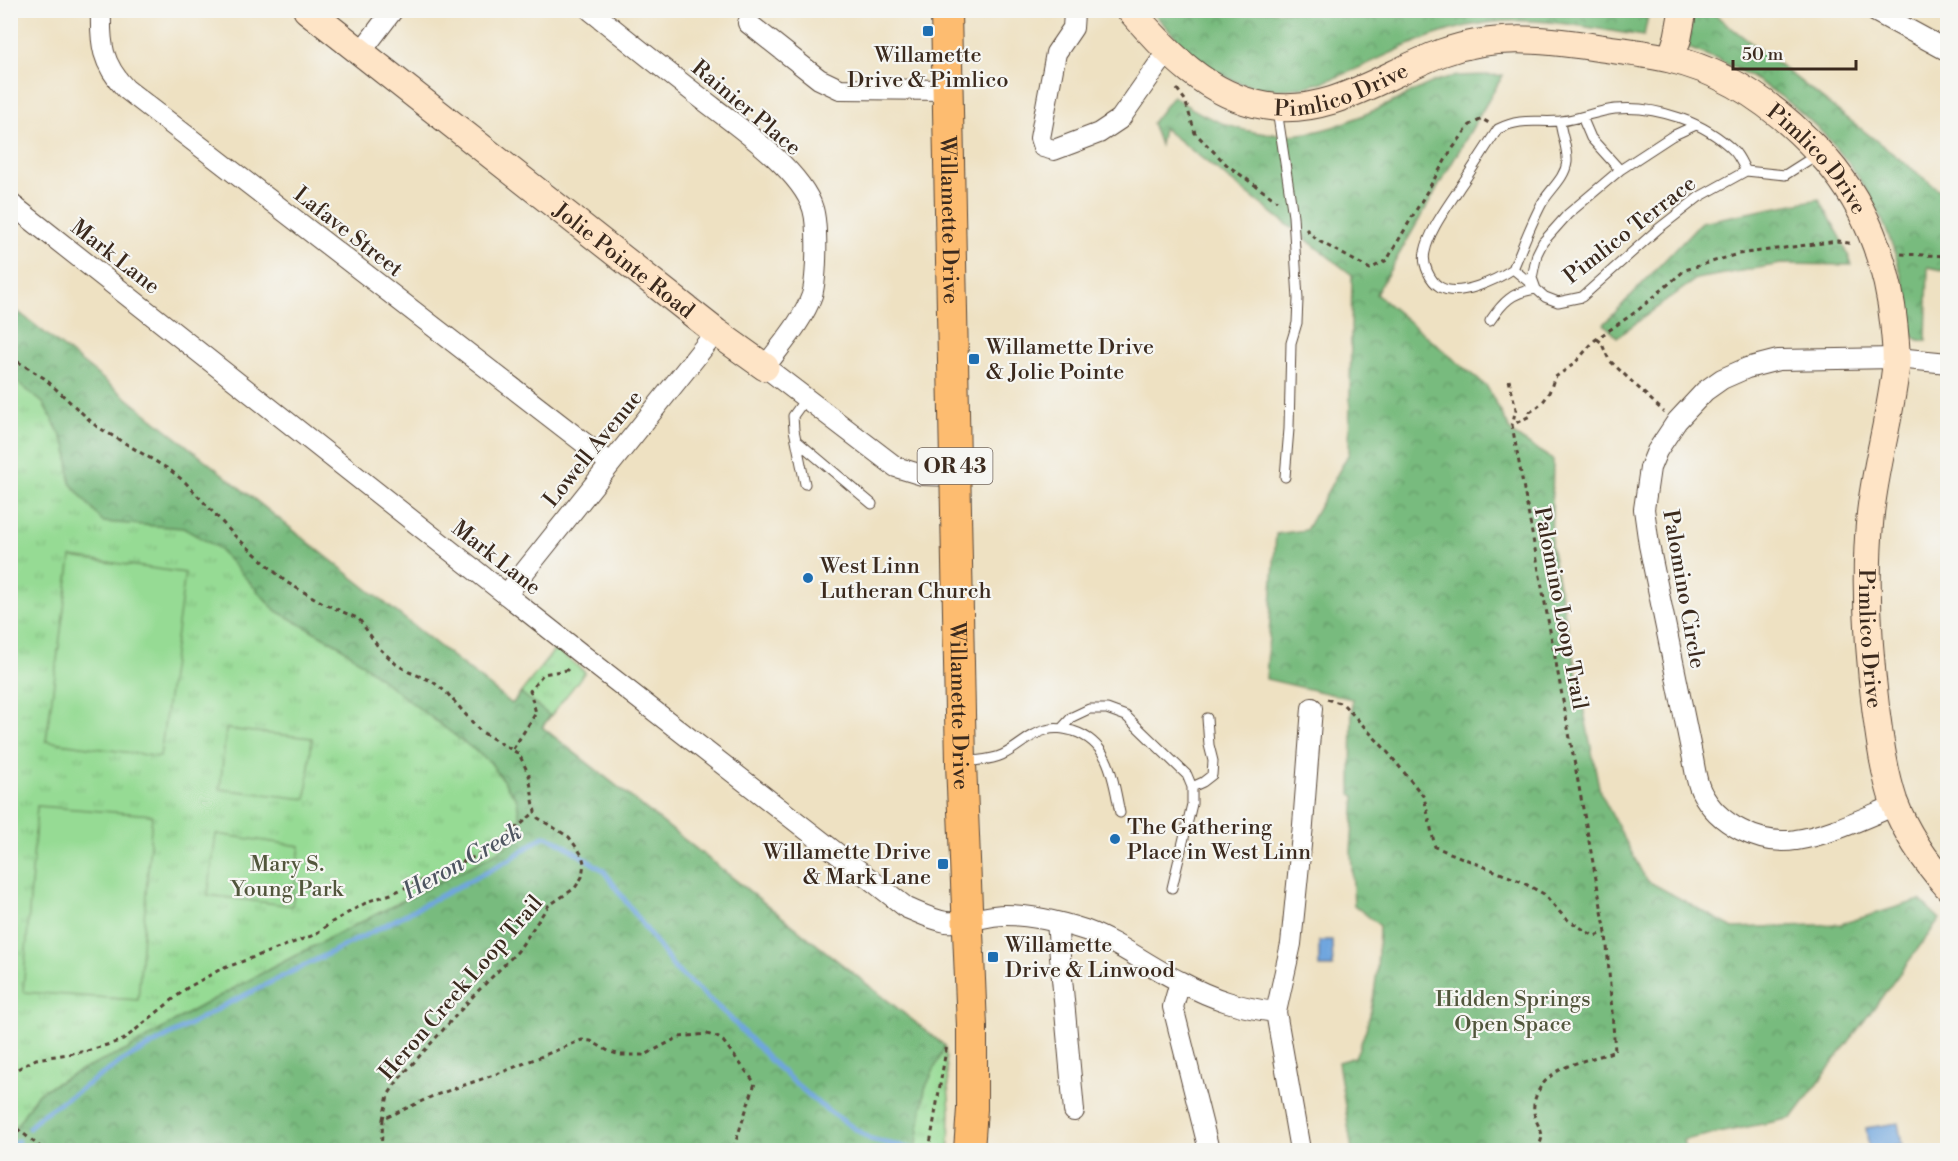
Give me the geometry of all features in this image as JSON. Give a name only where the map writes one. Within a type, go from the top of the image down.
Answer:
[{"type":"main road","name":"Willamette Drive","points":[[946,10],[961,763],[972,1027],[969,1150]]},
{"type":"street","name":"Lafave Street","points":[[101,10],[100,34],[105,58],[110,69],[126,89],[610,463]]},
{"type":"street","name":"Jolie Pointe Road","points":[[307,10],[716,333],[765,367],[896,467],[922,475],[956,476]]},
{"type":"street","points":[[361,52],[393,10]]},
{"type":"street","name":"Rainier Place","points":[[590,10],[757,142],[791,173],[813,208],[816,232],[812,294],[800,319],[765,367]]},
{"type":"street","points":[[1076,10],[1073,28],[1056,53],[1040,138],[1043,147],[1054,150],[1099,133],[1120,119],[1167,52]]},
{"type":"street","name":"Pimlico Drive","points":[[1130,10],[1167,52],[1198,77],[1240,100],[1276,108],[1313,106],[1337,99],[1438,54],[1493,40],[1539,40],[1671,59],[1712,74],[1758,99],[1790,123],[1820,153],[1855,201],[1879,249],[1892,303],[1897,358],[1870,518],[1867,596],[1872,667],[1882,752],[1896,805],[1918,848],[1947,887]]},
{"type":"street","points":[[1671,59],[1683,10]]},
{"type":"street","points":[[1876,12],[1947,51]]},
{"type":"street","points":[[748,23],[819,79],[840,89],[949,90]]},
{"type":"street","name":"Mark Lane","points":[[10,203],[907,908],[946,922],[1003,915],[1022,916],[1085,930],[1125,948],[1180,982],[1227,1003],[1249,1009],[1276,1012]]},
{"type":"street","name":"Lowell Avenue","points":[[506,594],[716,333]]},
{"type":"street","name":"Palomino Circle","points":[[1896,805],[1813,837],[1781,842],[1744,831],[1715,812],[1700,790],[1692,759],[1644,509],[1650,468],[1658,451],[1677,421],[1705,391],[1722,379],[1747,368],[1778,360],[1897,358],[1947,363]]},
{"type":"street","points":[[1300,1150],[1276,1012],[1291,944],[1312,708]]},
{"type":"street","points":[[1057,923],[1074,1111]]},
{"type":"street","points":[[1180,982],[1173,1007],[1209,1150]]},
{"type":"lane","points":[[1276,108],[1296,239],[1297,323],[1291,344],[1289,429],[1285,477]]},
{"type":"lane","points":[[1560,121],[1561,135],[1567,149],[1567,164],[1562,175],[1542,202],[1513,269],[1489,282],[1465,290],[1448,292],[1436,285],[1424,264],[1425,251],[1447,207],[1498,129],[1510,123],[1527,120],[1560,121],[1614,109],[1629,109],[1674,116],[1696,124],[1717,136],[1736,152],[1746,171],[1785,175],[1820,153]]},
{"type":"lane","points":[[1582,117],[1591,138],[1620,170]]},
{"type":"lane","name":"Pimlico Terrace","points":[[1536,288],[1532,278],[1533,267],[1543,242],[1568,214],[1620,170],[1672,136],[1696,124]]},
{"type":"lane","name":"Pimlico Terrace","points":[[1513,269],[1545,297],[1558,302],[1582,297],[1658,229],[1699,197],[1746,171]]},
{"type":"lane","points":[[1490,321],[1501,304],[1510,297],[1536,288]]},
{"type":"lane","points":[[805,484],[794,430],[794,416],[806,398]]},
{"type":"lane","points":[[797,441],[872,504]]},
{"type":"lane","points":[[1062,728],[1072,717],[1089,709],[1107,709],[1126,716],[1187,775],[1192,787],[1192,804],[1172,888]]},
{"type":"lane","points":[[1192,787],[1212,775],[1213,761],[1207,718]]},
{"type":"lane","points":[[961,763],[1001,756],[1031,736],[1045,730],[1062,728],[1085,735],[1100,748],[1111,771],[1120,813]]},
{"type":"path","points":[[1173,84],[1185,100],[1195,134],[1227,165],[1281,204],[1317,240],[1370,269],[1387,260],[1450,152],[1470,125],[1482,119],[1498,129]]},
{"type":"path","points":[[1512,425],[1530,416],[1530,412],[1539,407],[1551,392],[1554,378],[1574,364],[1597,339],[1637,310],[1685,270],[1738,254],[1838,242],[1853,244]]},
{"type":"path","points":[[1896,253],[1947,256]]},
{"type":"path","points":[[1597,339],[1602,342],[1609,360],[1667,414]]},
{"type":"path","points":[[10,357],[44,378],[96,426],[170,470],[185,482],[234,535],[286,582],[325,604],[359,619],[379,648],[396,663],[409,672],[432,681],[447,693],[480,731],[519,754],[529,775],[535,812],[505,838],[474,857],[399,891],[369,901],[314,935],[219,970],[187,988],[123,1040],[87,1051],[36,1059],[10,1073]]},
{"type":"path","name":"Palomino Loop Trail","points":[[1509,380],[1516,409],[1512,425],[1606,933],[1615,1051],[1560,1070],[1544,1081],[1537,1095],[1534,1113],[1541,1128],[1541,1143],[1535,1150]]},
{"type":"path","points":[[513,750],[536,713],[530,691],[543,674],[567,670]]},
{"type":"path","points":[[1312,708],[1322,698],[1343,704],[1385,749],[1425,797],[1435,847],[1544,894],[1565,918],[1594,936],[1606,933]]},
{"type":"path","name":"Heron Creek Loop Trail","points":[[383,1119],[388,1095],[399,1079],[476,993],[518,951],[548,906],[575,888],[582,877],[584,863],[582,855],[569,837],[538,818],[535,812]]},
{"type":"path","name":"Heron Creek Loop Trail","points":[[383,1119],[433,1096],[506,1071],[575,1042],[591,1041],[610,1052],[621,1055],[645,1055],[679,1036],[707,1034],[723,1041],[755,1083],[733,1150]]},
{"type":"path","points":[[929,1150],[948,1040]]},
{"type":"path","points":[[381,1150],[383,1119]]},
{"type":"path","points":[[10,1123],[44,1150]]},
{"type":"green space","points":[[1151,11],[1649,11],[1644,36],[1545,22],[1486,23],[1467,26],[1420,40],[1339,76],[1314,84],[1290,89],[1265,89],[1240,83],[1205,64]]},
{"type":"green space","points":[[1694,11],[1710,11],[1947,196],[1947,271],[1928,267],[1926,341],[1917,339],[1911,333],[1905,291],[1891,241],[1867,192],[1849,164],[1804,115],[1777,94],[1720,61],[1688,48]]},
{"type":"green space","name":"Hidden Springs Open Space","points":[[1503,75],[1376,294],[1487,387],[1513,434],[1553,460],[1551,546],[1600,792],[1646,880],[1733,928],[1841,924],[1920,900],[1940,919],[1792,1118],[1683,1140],[1685,1150],[1352,1150],[1338,1062],[1355,1057],[1367,1026],[1374,993],[1379,925],[1354,905],[1351,851],[1355,796],[1351,794],[1352,699],[1266,679],[1276,534],[1306,530],[1349,453],[1352,275],[1163,128],[1160,145],[1152,123],[1173,96],[1209,117],[1248,131],[1288,135],[1309,133],[1352,120],[1428,84],[1444,79]]},
{"type":"green space","points":[[1819,199],[1841,238],[1852,265],[1781,264],[1696,279],[1617,337],[1604,324],[1701,222]]},
{"type":"green space","name":"Mary S. Young Park","points":[[10,306],[512,704],[555,649],[585,672],[542,727],[945,1046],[950,1111],[949,1150],[11,1150]]},
{"type":"green space","points":[[11,306],[512,704],[521,693],[550,716],[542,727],[945,1046],[925,1089],[916,1150],[11,1150],[11,1134],[38,1093],[73,1074],[127,1050],[190,1012],[277,965],[498,852],[522,834],[517,800],[490,762],[340,646],[276,611],[217,547],[183,528],[103,522],[70,483],[67,447],[43,403],[11,377]]},
{"type":"green space","points":[[71,557],[185,573],[160,757],[46,741]]},
{"type":"green space","points":[[226,729],[312,738],[306,799],[220,789]]},
{"type":"green space","points":[[37,806],[152,815],[138,1000],[23,992]]},
{"type":"green space","points":[[216,834],[300,846],[292,906],[208,895]]},
{"type":"water","points":[[1319,941],[1332,941],[1333,967],[1319,967]]},
{"type":"water","points":[[1898,1123],[1902,1145],[1869,1150],[1866,1128]]},
{"type":"waterway","name":"Heron Creek","points":[[29,1128],[40,1116],[124,1060],[229,1003],[372,932],[509,860],[544,836],[556,840],[603,870],[675,969],[727,1015],[776,1066],[820,1105],[870,1139],[916,1150]]},
{"type":"waterway","name":"Heron Creek","points":[[10,1148],[18,1141]]},
{"type":"place","name":"Willamette Drive & Pimlico","points":[[928,31]]},
{"type":"place","name":"Willamette Drive & Jolie Pointe","points":[[974,359]]},
{"type":"place","name":"West Linn Lutheran Church","points":[[808,578]]},
{"type":"place","name":"The Gathering Place in West Linn","points":[[1115,839]]},
{"type":"place","name":"Willamette Drive & Mark Lane","points":[[943,864]]},
{"type":"place","name":"Willamette Drive & Linwood","points":[[993,957]]}]
